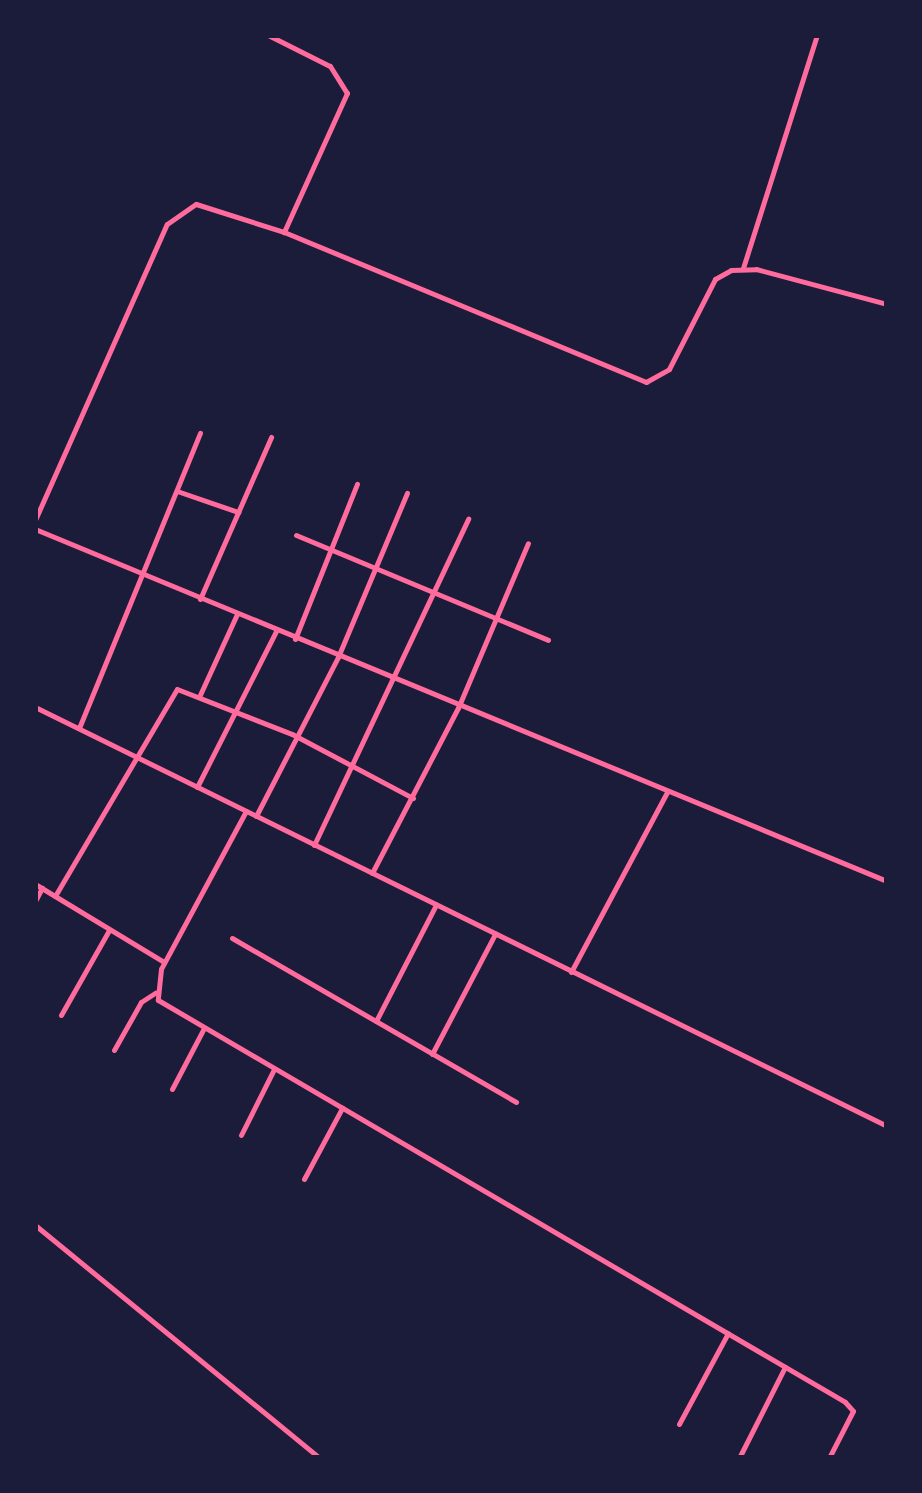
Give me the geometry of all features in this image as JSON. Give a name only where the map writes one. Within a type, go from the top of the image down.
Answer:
[{"type":"street","points":[[268,35],[330,66],[347,92],[284,232]]},
{"type":"street","points":[[743,268],[817,35]]},
{"type":"street","points":[[35,520],[173,215],[196,204],[284,232],[646,382],[669,369],[714,279],[743,268],[887,304]]},
{"type":"street","points":[[79,728],[200,432]]},
{"type":"street","points":[[200,599],[270,437]]},
{"type":"street","points":[[295,639],[357,484]]},
{"type":"street","points":[[177,491],[238,512]]},
{"type":"street","points":[[256,816],[338,657],[408,493]]},
{"type":"street","points":[[314,845],[396,682],[468,519]]},
{"type":"street","points":[[35,529],[458,708],[887,880]]},
{"type":"street","points":[[296,535],[548,640]]},
{"type":"street","points":[[372,874],[458,708],[528,543]]},
{"type":"street","points":[[199,697],[237,614]]},
{"type":"street","points":[[198,787],[276,631]]},
{"type":"street","points":[[55,896],[173,692],[199,697],[298,737],[413,798]]},
{"type":"street","points":[[35,707],[887,1126]]},
{"type":"street","points":[[571,972],[667,792]]},
{"type":"street","points":[[114,1050],[141,1002],[154,993],[164,962],[246,811]]},
{"type":"street","points":[[35,884],[164,962]]},
{"type":"street","points":[[35,901],[42,888]]},
{"type":"street","points":[[376,1021],[436,905]]},
{"type":"street","points":[[61,1014],[110,929]]},
{"type":"street","points":[[432,1054],[495,934]]},
{"type":"street","points":[[232,938],[516,1102]]},
{"type":"street","points":[[154,993],[164,1006],[786,1366],[853,1412],[829,1458]]},
{"type":"street","points":[[172,1089],[204,1029]]},
{"type":"street","points":[[241,1135],[274,1069]]},
{"type":"street","points":[[304,1179],[342,1108]]},
{"type":"street","points":[[35,1225],[320,1458]]},
{"type":"street","points":[[679,1424],[728,1333]]},
{"type":"street","points":[[739,1458],[786,1366]]}]
